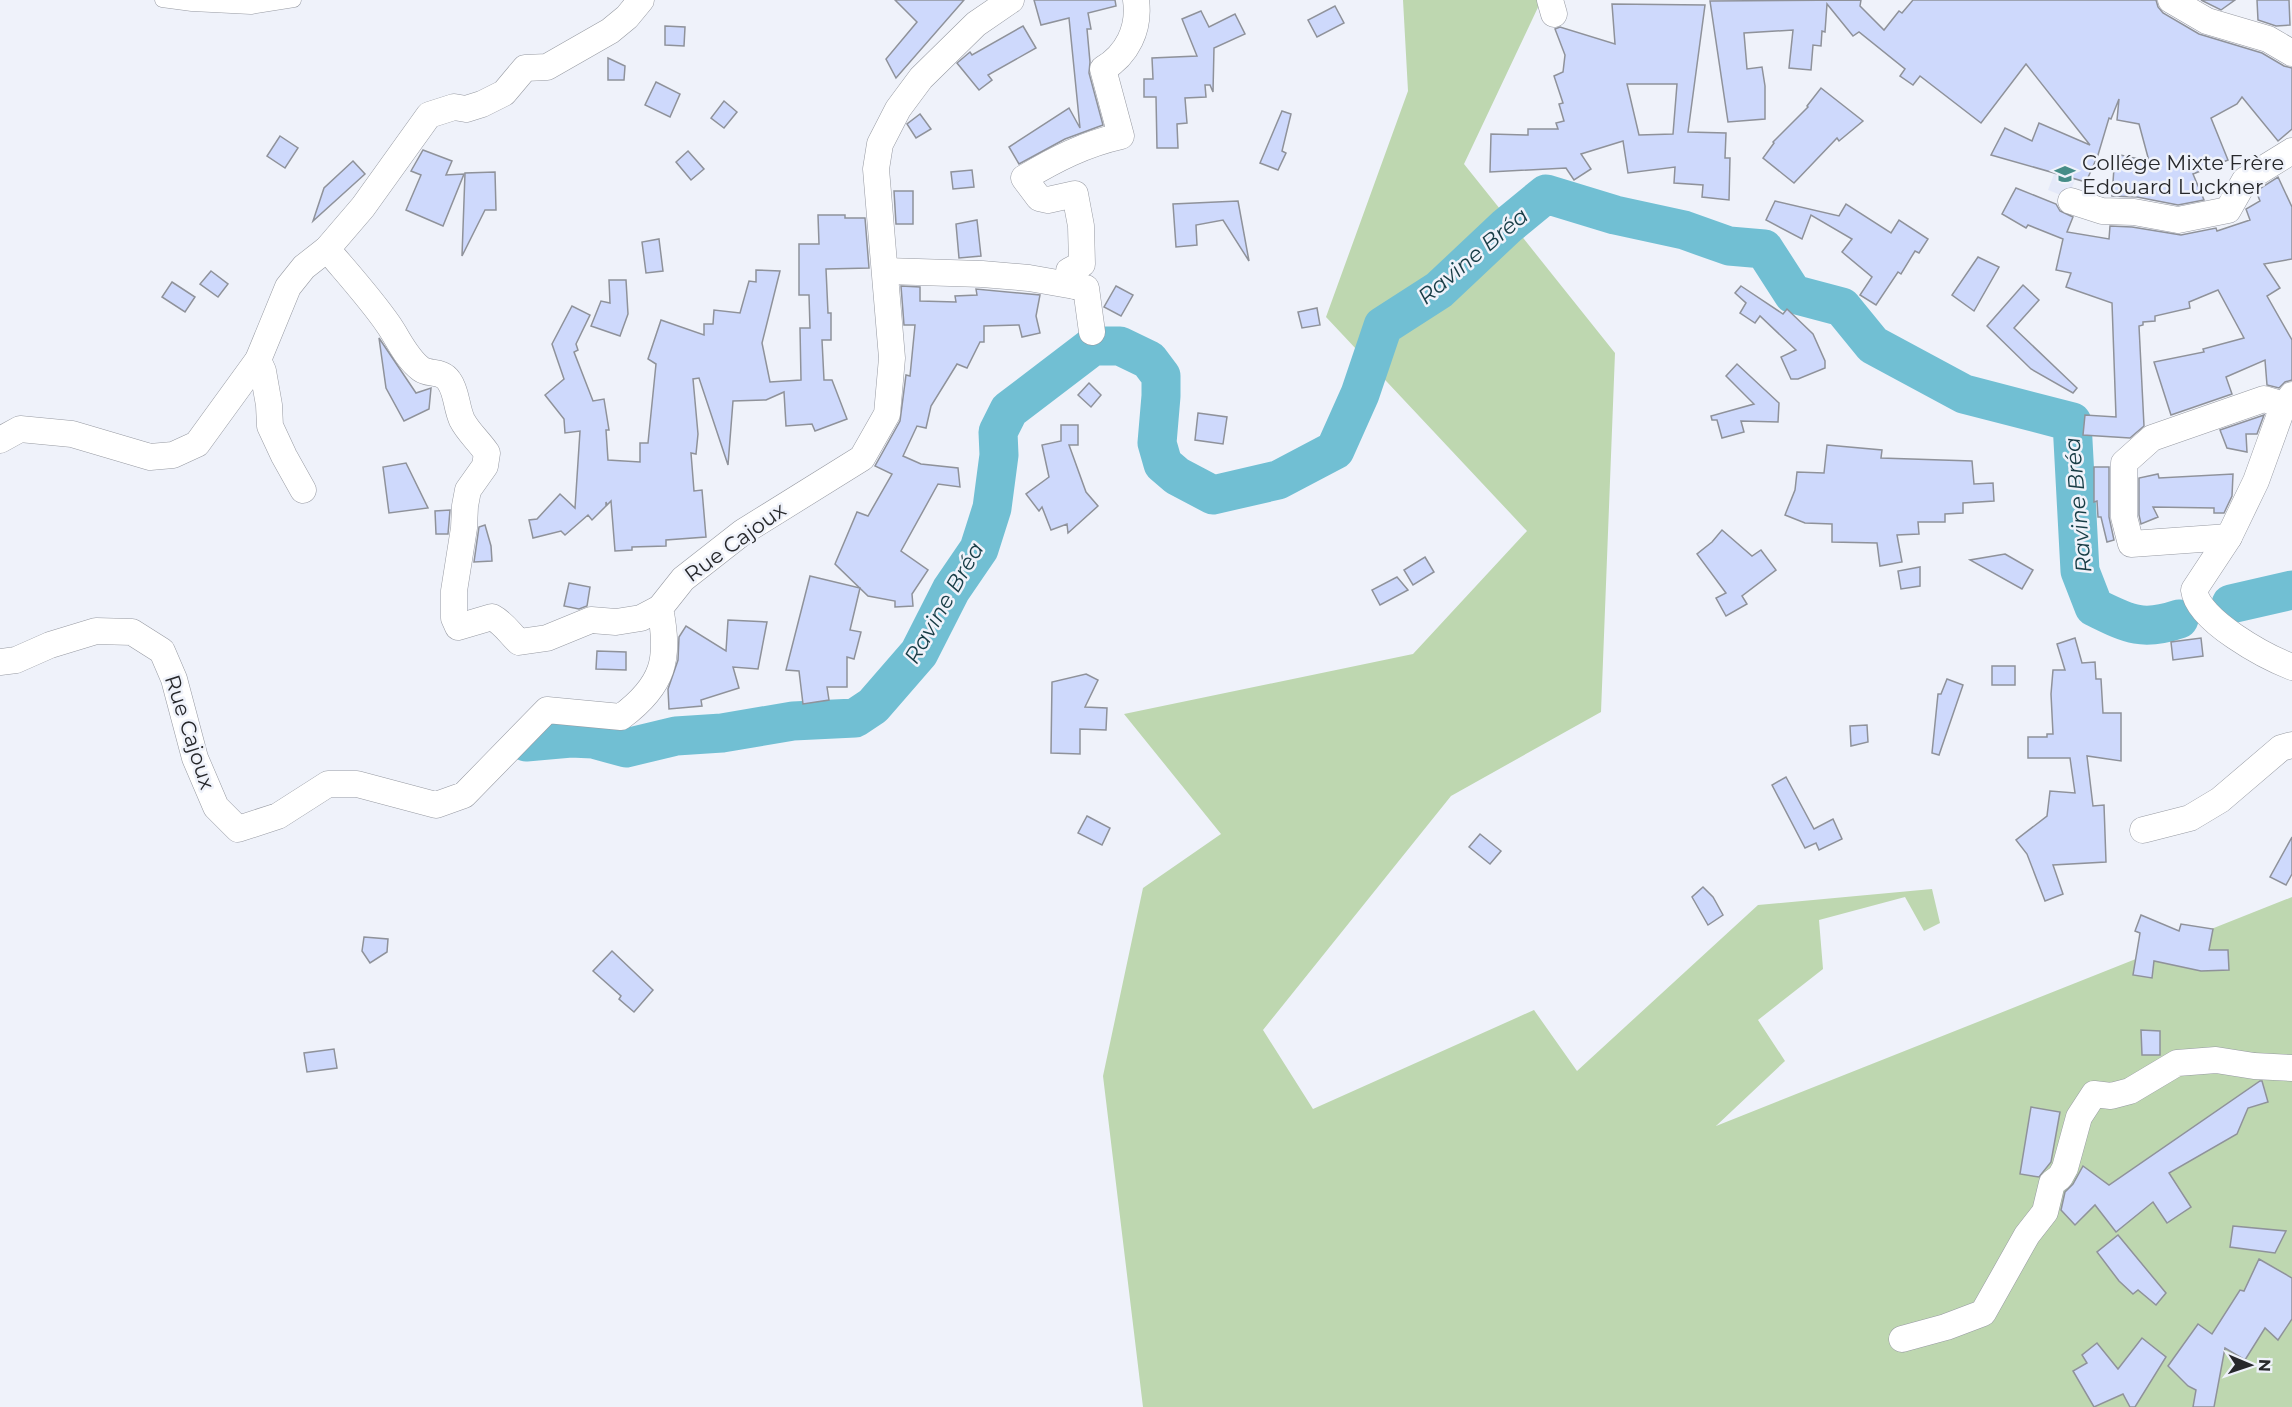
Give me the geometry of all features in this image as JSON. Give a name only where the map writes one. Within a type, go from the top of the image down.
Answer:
[{"type":"street","points":[[0,440],[20,429],[72,434],[150,457],[173,454],[197,444],[258,360],[288,287],[304,267],[327,249],[363,207],[429,115],[454,107],[466,109],[504,93],[525,68],[547,67],[610,31],[627,17],[641,0]]},
{"type":"street","name":"Rue Cajoux","points":[[0,662],[16,660],[50,645],[96,631],[132,632],[162,651],[174,679],[195,758],[216,807],[238,829],[278,816],[328,784],[357,784],[436,805],[464,795],[547,710],[621,717],[642,702],[659,677],[666,637],[660,608],[683,579],[743,532],[862,458],[887,414],[892,358],[876,169],[880,144],[898,109],[921,78],[976,24],[1011,0]]},
{"type":"street","points":[[1075,286],[1069,279],[1069,271],[1082,264],[1081,226],[1074,194],[1048,200],[1039,198],[1024,178],[1060,156],[1092,142],[1121,136],[1103,69],[1116,62],[1126,48],[1134,28],[1136,0]]},
{"type":"street","points":[[2171,0],[2207,21],[2268,39],[2292,53]]},
{"type":"street","points":[[2071,201],[2102,211],[2134,212],[2178,220],[2228,210],[2245,180],[2292,151]]},
{"type":"street","points":[[327,249],[373,304],[422,370],[441,374],[449,380],[467,429],[486,453],[485,466],[468,490],[465,506],[464,528],[454,591],[454,618],[458,627],[492,617],[504,623],[509,634],[519,642],[533,641],[566,632],[591,620],[616,622],[641,618],[660,608]]},
{"type":"street","points":[[886,271],[982,273],[1086,288],[1092,332]]},
{"type":"street","points":[[258,360],[263,371],[270,426],[303,490]]},
{"type":"street","points":[[2229,537],[2131,544],[2124,517],[2124,463],[2152,438],[2264,399],[2287,402],[2256,481],[2229,537],[2196,586],[2195,595],[2200,605],[2215,621],[2273,660],[2292,668]]},
{"type":"street","points":[[2143,830],[2190,818],[2220,800],[2281,748],[2292,745]]},
{"type":"street","points":[[1902,1339],[1946,1327],[1983,1313],[2027,1235],[2045,1212],[2052,1183],[2060,1177],[2065,1168],[2079,1116],[2094,1094],[2111,1096],[2130,1091],[2177,1063],[2216,1060],[2254,1066],[2292,1068]]},
{"type":"lane","points":[[162,0],[251,7],[294,0]]},
{"type":"shaded area","name":"Collége Mixte Frère Edouard Luckner","points":[[2063,150],[2083,158],[2068,198],[2048,190]]},
{"type":"green space","points":[[1403,0],[1540,0],[1464,164],[1615,353],[1601,712],[1451,796],[1263,1030],[1313,1109],[1534,1010],[1577,1071],[1758,905],[1932,889],[1940,923],[1924,931],[1905,897],[1819,920],[1823,969],[1758,1020],[1785,1061],[1716,1126],[2292,897],[2292,1407],[1143,1407],[1103,1076],[1143,888],[1221,834],[1124,714],[1413,654],[1527,531],[1326,317],[1408,91]]},
{"type":"building","points":[[895,0],[964,0],[896,78],[886,59],[917,22]]},
{"type":"building","points":[[1034,0],[1115,0],[1116,6],[1088,13],[1091,29],[1087,29],[1089,73],[1103,125],[1065,139],[1019,164],[1009,147],[1069,108],[1080,128],[1069,18],[1041,25]]},
{"type":"building","points":[[1861,0],[1860,6],[1884,30],[1899,11],[1902,13],[1913,0],[2156,0],[2163,13],[2199,34],[2262,53],[2292,68],[2292,129],[2278,141],[2242,97],[2237,104],[2211,118],[2228,160],[2193,174],[2204,200],[2178,205],[2137,197],[2112,196],[2115,154],[2149,161],[2139,124],[2117,120],[2119,99],[2111,119],[2109,118],[2098,155],[2086,182],[1991,155],[2005,128],[2032,141],[2039,123],[2090,145],[2026,64],[1981,123],[1920,76],[1913,85],[1900,76],[1905,69],[1859,32],[1853,36],[1827,4],[1825,32],[1822,31],[1821,46],[1813,45],[1811,70],[1789,68],[1793,30],[1744,33],[1747,69],[1762,67],[1765,86],[1765,119],[1728,122],[1710,1]]},
{"type":"building","points":[[2201,0],[2235,0],[2221,10]]},
{"type":"building","points":[[2257,0],[2289,0],[2290,25],[2276,26],[2258,20]]},
{"type":"building","points":[[1612,4],[1705,5],[1688,132],[1726,133],[1725,158],[1730,158],[1729,200],[1702,197],[1703,185],[1674,183],[1675,167],[1628,173],[1623,141],[1581,154],[1591,169],[1574,180],[1566,168],[1490,172],[1491,134],[1528,135],[1528,129],[1558,129],[1556,123],[1564,121],[1559,104],[1563,103],[1554,76],[1563,72],[1565,55],[1555,29],[1560,27],[1615,44]],"holes":[[[1627,84],[1677,84],[1673,134],[1639,135]]]},
{"type":"building","points":[[1335,6],[1344,23],[1317,37],[1308,20]]},
{"type":"building","points":[[1201,11],[1209,27],[1235,14],[1245,34],[1214,48],[1213,92],[1210,85],[1205,85],[1206,97],[1185,98],[1187,123],[1177,124],[1178,148],[1157,148],[1156,97],[1144,97],[1144,79],[1153,79],[1152,58],[1197,56],[1182,19]]},
{"type":"building","points":[[665,26],[685,27],[684,46],[665,45]]},
{"type":"building","points":[[1023,26],[1036,48],[988,75],[992,80],[979,90],[957,63],[970,52],[972,55]]},
{"type":"building","points":[[608,58],[625,66],[624,80],[608,80]]},
{"type":"building","points":[[656,82],[680,94],[670,117],[645,105]]},
{"type":"building","points":[[1821,88],[1863,121],[1839,141],[1837,138],[1794,183],[1763,158],[1773,142],[1808,107]]},
{"type":"building","points":[[724,101],[737,112],[724,128],[711,118]]},
{"type":"building","points":[[1282,111],[1291,114],[1282,151],[1286,153],[1278,170],[1260,163]]},
{"type":"building","points":[[920,114],[931,129],[916,138],[907,124]]},
{"type":"building","points":[[280,136],[298,148],[285,168],[267,156]]},
{"type":"building","points":[[423,150],[452,161],[446,175],[464,174],[443,226],[406,210],[421,175],[411,171]]},
{"type":"building","points":[[688,151],[704,169],[691,180],[676,162]]},
{"type":"building","points":[[353,161],[365,174],[313,221],[324,188]]},
{"type":"building","points":[[972,170],[974,187],[953,189],[951,172]]},
{"type":"building","points":[[495,172],[496,210],[485,210],[462,256],[465,173]]},
{"type":"building","points":[[2278,177],[2292,207],[2292,259],[2264,264],[2280,288],[2267,296],[2292,340],[2292,380],[2285,382],[2279,388],[2267,385],[2265,360],[2226,377],[2232,394],[2171,415],[2154,362],[2204,352],[2203,349],[2244,338],[2218,290],[2189,302],[2190,308],[2155,316],[2155,321],[2143,322],[2143,325],[2139,326],[2144,426],[2130,438],[2083,435],[2085,415],[2116,417],[2112,303],[2066,287],[2071,273],[2056,270],[2063,239],[2028,225],[2026,228],[2002,214],[2016,188],[2056,204],[2060,211],[2073,217],[2067,232],[2109,239],[2110,226],[2181,235],[2216,228],[2217,231],[2250,220],[2246,209],[2260,201],[2256,191]]},
{"type":"building","points":[[894,191],[913,191],[913,224],[896,224]]},
{"type":"building","points":[[1238,201],[1249,261],[1223,220],[1196,225],[1197,245],[1176,247],[1173,204]]},
{"type":"building","points":[[1775,201],[1839,216],[1846,204],[1891,233],[1899,220],[1928,239],[1919,253],[1915,251],[1901,274],[1898,272],[1876,305],[1860,295],[1872,277],[1842,252],[1852,239],[1811,215],[1802,239],[1766,220]]},
{"type":"building","points":[[818,215],[865,218],[869,268],[826,269],[828,313],[831,313],[831,340],[822,340],[824,380],[832,380],[847,419],[815,431],[812,424],[786,426],[784,392],[766,400],[733,401],[728,465],[699,378],[693,379],[698,434],[696,454],[691,453],[694,491],[702,490],[706,537],[666,540],[666,546],[632,547],[632,550],[615,551],[611,501],[607,505],[606,502],[606,506],[592,520],[588,515],[565,535],[561,531],[533,538],[529,520],[537,519],[560,494],[575,508],[580,431],[565,433],[564,419],[545,395],[564,379],[552,344],[572,306],[590,315],[576,344],[578,350],[574,352],[593,401],[604,399],[609,430],[606,430],[608,460],[640,462],[640,443],[648,443],[656,364],[648,359],[661,320],[704,335],[704,324],[713,324],[714,310],[740,313],[749,281],[756,282],[756,270],[780,271],[762,343],[770,382],[801,380],[800,328],[810,328],[809,295],[799,295],[799,244],[819,244]]},
{"type":"building","points":[[977,220],[981,256],[959,258],[956,224]]},
{"type":"building","points":[[659,239],[663,271],[646,273],[642,242]]},
{"type":"building","points":[[1978,257],[1999,267],[1974,311],[1952,295]]},
{"type":"building","points":[[211,271],[228,284],[218,297],[200,284]]},
{"type":"building","points":[[609,280],[626,280],[628,314],[620,336],[591,326],[601,301],[610,303]]},
{"type":"building","points":[[172,282],[195,297],[185,312],[162,297]]},
{"type":"building","points":[[2023,285],[2039,300],[2014,328],[2077,388],[2073,393],[2031,369],[1987,326]]},
{"type":"building","points":[[901,286],[920,287],[920,301],[956,302],[955,296],[977,295],[976,289],[1040,295],[1036,316],[1040,333],[1022,337],[1019,325],[984,326],[984,342],[980,342],[967,368],[957,364],[931,406],[926,428],[917,426],[903,456],[921,464],[958,468],[960,487],[938,484],[901,551],[928,570],[912,594],[913,606],[895,607],[895,601],[868,596],[835,564],[857,512],[868,516],[892,474],[875,466],[900,421],[906,375],[910,376],[915,325],[904,325]]},
{"type":"building","points":[[1116,286],[1133,295],[1121,316],[1104,307]]},
{"type":"building","points":[[1741,286],[1783,314],[1787,309],[1813,334],[1825,361],[1825,368],[1798,379],[1791,379],[1781,357],[1796,350],[1760,316],[1755,323],[1740,313],[1746,303],[1735,293]]},
{"type":"building","points":[[1317,308],[1320,325],[1302,328],[1298,312]]},
{"type":"building","points":[[379,338],[416,393],[431,388],[429,409],[404,421],[386,388]]},
{"type":"building","points":[[1737,364],[1779,403],[1778,422],[1741,421],[1744,432],[1722,438],[1717,420],[1712,420],[1711,416],[1754,404],[1726,376]]},
{"type":"building","points":[[1089,383],[1101,395],[1091,407],[1078,395]]},
{"type":"building","points":[[1198,413],[1227,417],[1223,444],[1195,440]]},
{"type":"building","points":[[2264,415],[2257,434],[2246,434],[2247,452],[2227,448],[2220,430]]},
{"type":"building","points":[[1061,425],[1078,425],[1078,445],[1069,445],[1086,492],[1098,506],[1068,533],[1067,524],[1051,530],[1042,507],[1039,511],[1026,494],[1049,477],[1042,445],[1061,441]]},
{"type":"building","points":[[1827,445],[1882,450],[1881,458],[1972,461],[1974,484],[1993,483],[1994,501],[1963,503],[1963,513],[1945,514],[1945,522],[1918,522],[1919,534],[1897,535],[1902,562],[1880,566],[1877,543],[1832,542],[1832,524],[1805,523],[1785,515],[1795,490],[1797,472],[1824,473]]},
{"type":"building","points":[[406,463],[428,508],[389,513],[383,467]]},
{"type":"building","points":[[2094,467],[2109,467],[2109,517],[2114,540],[2107,542],[2101,517],[2098,517],[2097,501],[2094,502]]},
{"type":"building","points":[[2158,474],[2159,478],[2233,474],[2232,496],[2224,513],[2214,513],[2214,508],[2153,507],[2158,517],[2141,524],[2139,478]]},
{"type":"building","points":[[450,510],[448,534],[436,534],[435,511]]},
{"type":"building","points":[[485,525],[491,546],[492,561],[474,562],[479,527]]},
{"type":"building","points":[[1722,530],[1752,556],[1761,550],[1776,570],[1742,596],[1747,604],[1726,616],[1716,598],[1726,593],[1697,554]]},
{"type":"building","points":[[2005,554],[2033,570],[2022,589],[1970,560]]},
{"type":"building","points":[[1425,557],[1434,572],[1413,585],[1404,570]]},
{"type":"building","points":[[1920,567],[1920,586],[1901,589],[1898,571]]},
{"type":"building","points":[[810,576],[860,588],[850,630],[861,632],[854,659],[847,657],[847,687],[827,687],[829,700],[803,704],[799,671],[786,670]]},
{"type":"building","points":[[1397,577],[1408,590],[1380,605],[1372,590]]},
{"type":"building","points":[[569,583],[590,587],[587,606],[579,609],[564,606]]},
{"type":"building","points":[[728,620],[767,622],[758,669],[733,667],[739,688],[701,700],[702,706],[669,709],[668,689],[678,660],[679,637],[686,626],[726,651]]},
{"type":"building","points":[[2075,638],[2082,663],[2095,662],[2096,679],[2101,679],[2103,713],[2121,713],[2121,761],[2087,756],[2093,806],[2104,805],[2106,862],[2053,865],[2063,894],[2045,901],[2027,854],[2016,840],[2047,816],[2050,791],[2075,793],[2070,758],[2028,758],[2028,737],[2047,737],[2047,734],[2053,734],[2051,694],[2053,670],[2065,670],[2057,644]]},
{"type":"building","points":[[2201,638],[2203,656],[2173,660],[2171,642]]},
{"type":"building","points":[[597,651],[626,652],[626,670],[596,669]]},
{"type":"building","points":[[1992,666],[2015,666],[2015,685],[1992,685]]},
{"type":"building","points":[[1086,674],[1098,680],[1085,707],[1107,708],[1106,730],[1080,729],[1080,754],[1051,753],[1052,682]]},
{"type":"building","points":[[1947,679],[1963,685],[1939,755],[1932,753],[1938,694],[1941,694]]},
{"type":"building","points":[[1867,725],[1868,742],[1851,746],[1850,726]]},
{"type":"building","points":[[1786,777],[1814,829],[1833,819],[1842,839],[1819,850],[1816,843],[1805,848],[1772,785]]},
{"type":"building","points":[[1087,816],[1110,828],[1102,845],[1078,833]]},
{"type":"building","points":[[1480,834],[1501,851],[1490,864],[1469,847]]},
{"type":"building","points":[[2292,837],[2292,874],[2286,885],[2270,877]]},
{"type":"building","points":[[1703,887],[1713,897],[1723,915],[1708,925],[1692,897]]},
{"type":"building","points":[[2141,915],[2179,931],[2181,924],[2213,929],[2209,950],[2228,950],[2229,970],[2201,971],[2154,961],[2152,978],[2133,975],[2140,933],[2135,931]]},
{"type":"building","points":[[364,937],[388,939],[387,952],[370,963],[362,951]]},
{"type":"building","points":[[612,951],[653,990],[634,1012],[619,999],[621,996],[593,971]]},
{"type":"building","points":[[2141,1030],[2160,1031],[2160,1055],[2142,1055]]},
{"type":"building","points":[[334,1049],[337,1068],[307,1072],[304,1053]]},
{"type":"building","points":[[2262,1081],[2268,1102],[2248,1108],[2237,1134],[2169,1173],[2191,1207],[2167,1223],[2153,1202],[2116,1232],[2095,1205],[2075,1225],[2061,1210],[2065,1192],[2073,1184],[2083,1166],[2109,1185]]},
{"type":"building","points":[[2031,1107],[2060,1112],[2051,1162],[2039,1177],[2020,1174]]},
{"type":"building","points":[[2233,1226],[2286,1231],[2275,1253],[2230,1247]]},
{"type":"building","points":[[2118,1235],[2166,1293],[2156,1305],[2138,1290],[2133,1294],[2119,1281],[2097,1252]]},
{"type":"building","points":[[2259,1259],[2292,1278],[2292,1319],[2278,1340],[2265,1328],[2245,1360],[2225,1348],[2214,1407],[2193,1407],[2196,1390],[2188,1386],[2168,1366],[2198,1324],[2212,1334],[2240,1290],[2244,1291]]},
{"type":"building","points":[[2142,1338],[2166,1357],[2135,1407],[2130,1407],[2123,1394],[2094,1407],[2073,1371],[2087,1363],[2082,1355],[2097,1343],[2118,1369]]},
{"type":"waterway","name":"Ravine Bréa","points":[[526,742],[571,738],[593,739],[626,748],[676,736],[722,733],[793,721],[855,718],[873,706],[919,653],[951,590],[979,549],[992,508],[999,455],[998,432],[1009,410],[1093,346],[1120,346],[1149,360],[1161,376],[1157,443],[1163,464],[1177,476],[1213,495],[1278,480],[1335,450],[1360,394],[1383,326],[1439,290],[1507,226],[1546,194],[1615,215],[1684,230],[1729,246],[1764,249],[1793,294],[1842,307],[1873,345],[1964,394],[2072,422],[2080,571],[2094,607],[2135,624],[2154,625],[2179,619]]},
{"type":"waterway","name":"Ravine Bréa","points":[[2231,604],[2292,590]]},
{"type":"place","name":"Collége Mixte Frère Edouard Luckner","points":[[2065,174]]}]
